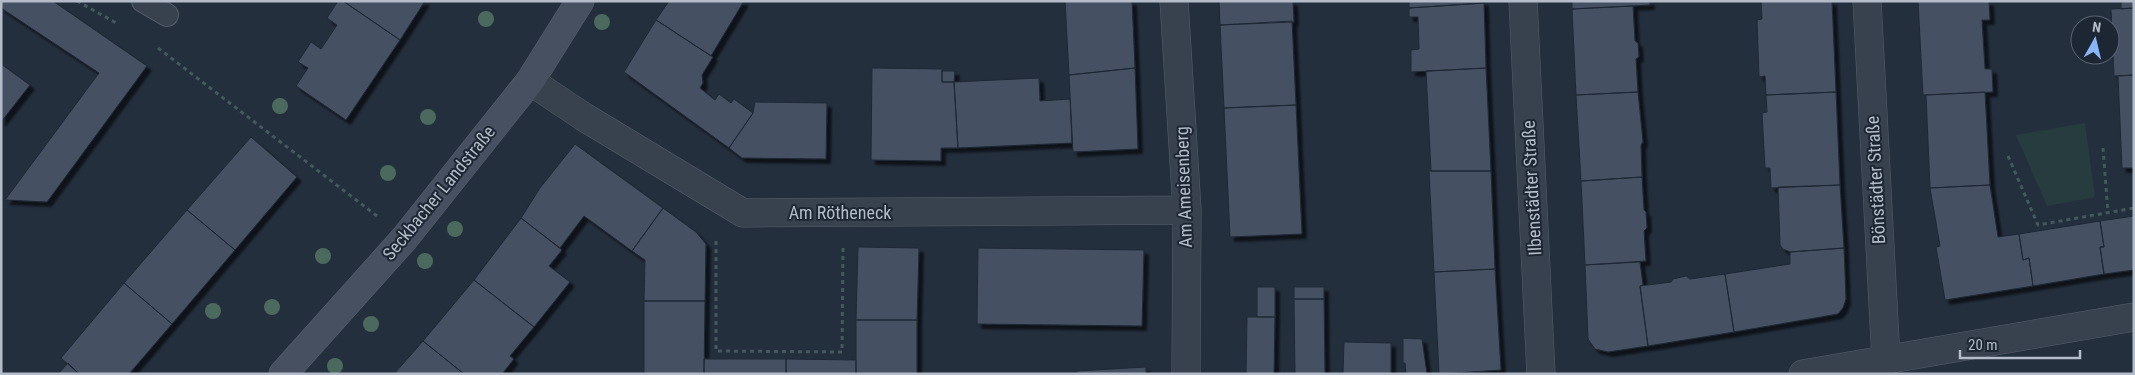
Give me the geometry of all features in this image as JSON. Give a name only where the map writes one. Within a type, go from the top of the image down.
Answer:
[{"type":"main road","name":"Seckbacher Landstraße","points":[[283,374],[404,239],[530,81],[580,1]]},
{"type":"street","name":"Am Ameisenberg","points":[[1174,1],[1187,210],[1186,374]]},
{"type":"street","name":"Ilbenstädter Straße","points":[[1523,1],[1541,374]]},
{"type":"street","name":"Bönstädter Straße","points":[[1867,1],[1886,360]]},
{"type":"street","name":"Am Rötheneck","points":[[530,81],[584,117],[743,213],[1187,210]]},
{"type":"street","points":[[1803,374],[2134,317]]},
{"type":"lane","points":[[143,1],[167,15]]},
{"type":"path","points":[[77,1],[104,16]]},
{"type":"path","points":[[163,51],[404,239]]},
{"type":"path","points":[[2103,148],[2108,213]]},
{"type":"path","points":[[2008,156],[2038,225],[2134,208]]},
{"type":"path","points":[[716,241],[716,351],[730,352],[842,352],[843,242]]},
{"type":"green space","points":[[2085,123],[2095,197],[2047,206],[2016,135]]},
{"type":"building","points":[[1,1],[53,1],[147,66],[47,202],[5,200],[99,73],[1,8]]},
{"type":"building","points":[[338,1],[343,1],[400,40],[346,120],[296,86],[308,68],[298,62],[311,42],[321,49],[337,25],[327,18]]},
{"type":"building","points":[[343,1],[425,1],[400,40]]},
{"type":"building","points":[[669,1],[744,1],[711,56],[656,20]]},
{"type":"building","points":[[1065,1],[1132,1],[1135,68],[1069,75]]},
{"type":"building","points":[[1219,1],[1293,1],[1294,22],[1220,25]]},
{"type":"building","points":[[1409,1],[1483,1],[1484,3],[1409,8]]},
{"type":"building","points":[[1572,1],[1650,1],[1650,5],[1572,9]]},
{"type":"building","points":[[1761,1],[1832,1],[1836,92],[1766,95],[1765,76],[1759,77],[1757,20],[1762,19]]},
{"type":"building","points":[[1918,1],[1989,1],[1990,20],[1982,20],[1985,69],[1992,69],[1993,92],[1923,95]]},
{"type":"building","points":[[2121,1],[2134,1],[2134,8],[2121,9]]},
{"type":"building","points":[[1484,3],[1486,68],[1411,72],[1411,50],[1419,49],[1418,17],[1409,17],[1409,8]]},
{"type":"building","points":[[1633,6],[1635,41],[1638,43],[1639,57],[1636,59],[1638,92],[1576,95],[1572,9]]},
{"type":"building","points":[[2134,8],[2134,75],[2114,76],[2114,65],[2120,65],[2120,15],[2111,15],[2111,9]]},
{"type":"building","points":[[656,20],[713,57],[702,75],[703,83],[700,88],[715,100],[719,94],[731,103],[734,99],[753,113],[729,148],[624,72]]},
{"type":"building","points":[[1292,21],[1296,105],[1224,108],[1220,25]]},
{"type":"building","points":[[1,64],[30,85],[1,122]]},
{"type":"building","points":[[872,68],[942,69],[942,82],[954,82],[958,148],[941,148],[941,161],[871,160]]},
{"type":"building","points":[[1135,68],[1138,149],[1073,152],[1069,75]]},
{"type":"building","points":[[1486,68],[1491,171],[1431,171],[1426,71]]},
{"type":"building","points":[[942,71],[955,71],[954,82],[942,82]]},
{"type":"building","points":[[2134,75],[2134,168],[2122,168],[2118,76]]},
{"type":"building","points":[[1039,78],[1040,101],[1070,99],[1072,143],[958,148],[954,82]]},
{"type":"building","points":[[1638,92],[1643,142],[1641,145],[1642,177],[1581,181],[1576,95]]},
{"type":"building","points":[[1836,92],[1840,185],[1771,188],[1770,168],[1765,168],[1762,113],[1767,112],[1766,95]]},
{"type":"building","points":[[1985,92],[1990,185],[1930,188],[1926,95]]},
{"type":"building","points":[[755,102],[827,103],[826,159],[742,158],[729,148],[753,113]]},
{"type":"building","points":[[1296,105],[1302,234],[1230,237],[1224,108]]},
{"type":"building","points":[[251,137],[297,177],[235,250],[187,210]]},
{"type":"building","points":[[575,144],[663,208],[632,251],[584,216],[560,248],[521,218],[540,188]]},
{"type":"building","points":[[1429,171],[1491,171],[1495,269],[1434,272]]},
{"type":"building","points":[[1642,177],[1647,228],[1644,231],[1646,261],[1585,265],[1581,181]]},
{"type":"building","points":[[1840,185],[1844,248],[1790,252],[1783,249],[1780,245],[1778,187]]},
{"type":"building","points":[[1990,185],[1998,237],[2019,234],[2023,260],[2029,258],[2033,286],[1945,300],[1936,247],[1940,246],[1930,188]]},
{"type":"building","points":[[663,208],[696,232],[706,244],[705,301],[644,301],[645,260],[632,251]]},
{"type":"building","points":[[187,210],[235,250],[172,324],[124,283]]},
{"type":"building","points":[[2134,216],[2134,270],[2104,274],[2100,247],[2104,247],[2100,221]]},
{"type":"building","points":[[521,218],[562,250],[549,266],[570,282],[534,327],[474,280]]},
{"type":"building","points":[[2100,221],[2104,247],[2100,247],[2104,274],[2033,286],[2029,258],[2023,260],[2019,234]]},
{"type":"building","points":[[858,247],[919,248],[917,320],[856,320]]},
{"type":"building","points":[[978,248],[1144,250],[1142,326],[977,324]]},
{"type":"building","points":[[1844,248],[1846,299],[1843,308],[1838,314],[1734,332],[1725,274],[1790,264],[1790,252]]},
{"type":"building","points":[[1640,262],[1643,285],[1640,286],[1648,346],[1608,352],[1595,349],[1588,339],[1585,265]]},
{"type":"building","points":[[1495,269],[1501,370],[1439,374],[1434,272]]},
{"type":"building","points":[[1725,274],[1734,332],[1648,346],[1640,286],[1671,282],[1673,279],[1686,276],[1690,279]]},
{"type":"building","points":[[474,280],[534,327],[510,356],[514,359],[502,374],[464,374],[423,341]]},
{"type":"building","points":[[124,283],[172,324],[129,374],[79,374],[61,358]]},
{"type":"building","points":[[1257,287],[1275,287],[1275,317],[1257,317]]},
{"type":"building","points":[[1294,287],[1324,287],[1324,299],[1294,299]]},
{"type":"building","points":[[1294,299],[1324,299],[1325,374],[1295,374]]},
{"type":"building","points":[[644,301],[705,301],[704,374],[644,374]]},
{"type":"building","points":[[1247,317],[1275,317],[1274,374],[1246,374]]},
{"type":"building","points":[[856,320],[917,320],[917,374],[856,374]]},
{"type":"building","points":[[1403,338],[1422,339],[1427,374],[1406,374],[1405,363],[1403,363]]},
{"type":"building","points":[[423,341],[464,374],[394,374]]},
{"type":"building","points":[[1344,342],[1391,343],[1391,374],[1343,374]]},
{"type":"building","points":[[704,359],[786,359],[786,374],[704,374]]},
{"type":"building","points":[[786,359],[856,360],[856,374],[786,374]]},
{"type":"building","points":[[68,363],[79,374],[58,374]]},
{"type":"building","points":[[1146,367],[1146,374],[1077,374],[1077,371]]}]
